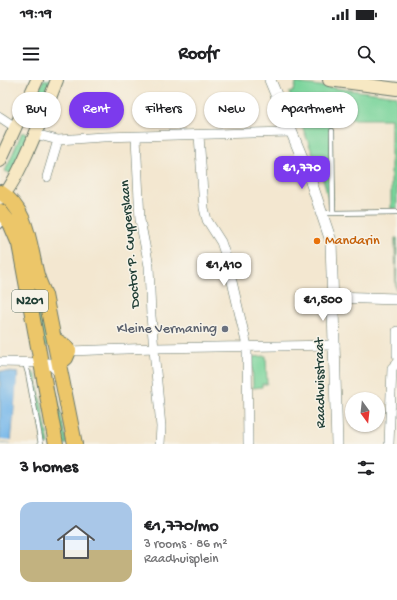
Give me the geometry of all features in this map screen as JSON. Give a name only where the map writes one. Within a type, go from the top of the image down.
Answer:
[{"type":"main road","points":[[31,92],[37,80]]},
{"type":"main road","points":[[2,195],[15,180],[57,80]]},
{"type":"main road","points":[[329,80],[397,89]]},
{"type":"main road","points":[[0,161],[15,128]]},
{"type":"main road","name":"N201","points":[[2,195],[22,216],[29,232],[37,276],[45,295],[54,339],[62,359],[75,444]]},
{"type":"main road","name":"N201","points":[[0,220],[10,223],[19,244],[56,444]]},
{"type":"street","name":"Raadhuisstraat","points":[[270,80],[306,167],[328,213],[334,297],[338,444]]},
{"type":"street","points":[[0,117],[12,125]]},
{"type":"street","points":[[35,134],[58,140],[103,137],[291,132]]},
{"type":"street","points":[[199,135],[204,208],[207,220],[221,242],[227,260],[247,346],[248,444]]},
{"type":"street","name":"Doctor P. Cuyperslaan","points":[[136,137],[140,220],[150,266],[151,316],[161,426],[160,444]]},
{"type":"street","points":[[47,177],[58,140]]},
{"type":"street","points":[[334,297],[397,300]]},
{"type":"street","points":[[397,331],[397,355]]},
{"type":"street","points":[[0,362],[52,364],[62,359],[154,348],[335,345]]},
{"type":"street","points":[[389,444],[392,368],[397,363]]},
{"type":"lane","points":[[332,131],[328,213],[394,212]]},
{"type":"lane","points":[[41,363],[62,359]]},
{"type":"lane","points":[[25,363],[41,444]]},
{"type":"green space","points":[[43,80],[52,80],[47,92],[38,92]]},
{"type":"green space","points":[[296,83],[397,96],[397,208],[391,209],[391,119],[358,119],[358,92],[292,92],[294,91]]},
{"type":"green space","points":[[303,128],[331,128],[332,205],[329,205],[325,185]]},
{"type":"green space","points":[[22,132],[31,135],[14,175],[5,171]]},
{"type":"green space","points":[[11,208],[19,218],[51,346],[42,346],[6,212]]},
{"type":"green space","points":[[395,238],[397,238],[396,290]]},
{"type":"green space","points":[[266,356],[267,384],[262,384],[262,387],[253,388],[252,357]]},
{"type":"green space","points":[[49,368],[53,375],[67,444],[60,444]]},
{"type":"green space","points":[[32,371],[36,375],[49,444],[44,444]]},
{"type":"water","points":[[0,371],[18,373],[11,444],[0,443]]},
{"type":"pier","points":[[17,378],[19,379],[13,444],[0,443],[0,439],[12,440]]},
{"type":"place","name":"Mandarin","points":[[317,241]]},
{"type":"place","name":"Kleine Vermaning","points":[[225,329]]}]
